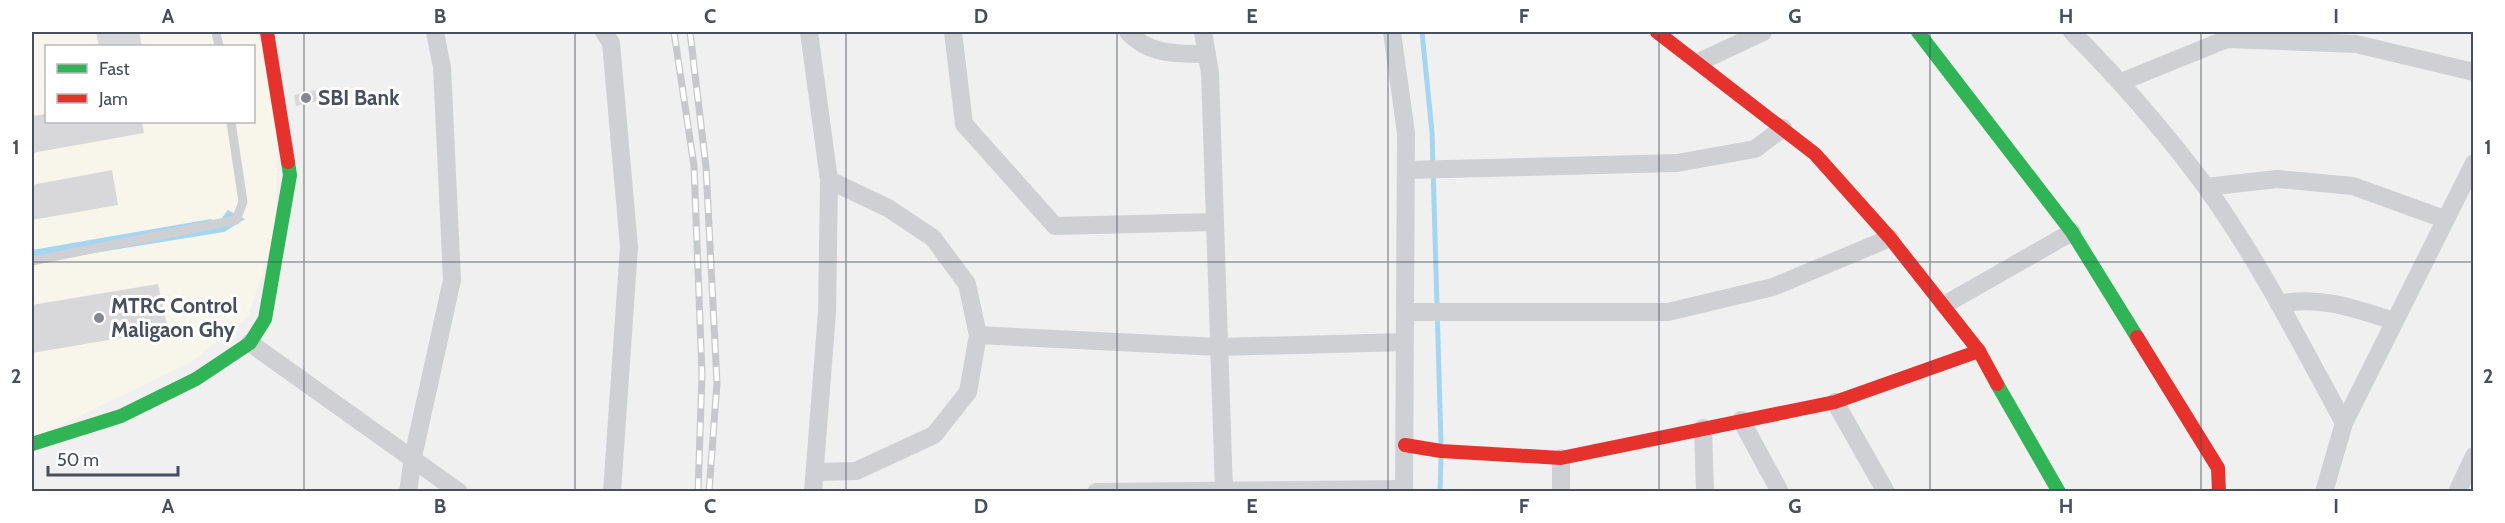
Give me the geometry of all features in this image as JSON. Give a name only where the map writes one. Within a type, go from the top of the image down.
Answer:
[{"type":"street","points":[[32,444],[122,416],[196,379],[250,343],[265,319],[291,175],[267,32]]},
{"type":"street","points":[[408,492],[413,457],[452,280],[442,67],[435,32]]},
{"type":"street","points":[[604,32],[611,43],[629,247],[612,492]]},
{"type":"street","points":[[809,32],[829,180],[827,312],[813,492]]},
{"type":"street","points":[[953,32],[964,124],[1055,226],[1215,222]]},
{"type":"street","points":[[1128,32],[1137,41],[1168,54],[1207,54]]},
{"type":"street","points":[[1203,32],[1210,73],[1224,490]]},
{"type":"street","points":[[1096,492],[1404,490],[1406,133],[1392,32]]},
{"type":"street","points":[[1657,32],[1674,38],[1700,62],[1815,154],[1890,238],[1979,351],[2059,492]]},
{"type":"street","points":[[1700,62],[1763,32]]},
{"type":"street","points":[[1918,32],[2072,232],[2218,468],[2219,492]]},
{"type":"street","points":[[2072,32],[2121,82],[2206,188],[2279,304],[2344,423]]},
{"type":"street","points":[[2121,82],[2227,39],[2356,44],[2474,72]]},
{"type":"street","points":[[1406,170],[1677,163],[1755,149],[1784,128]]},
{"type":"street","points":[[2324,492],[2344,423],[2474,163]]},
{"type":"street","points":[[2206,188],[2277,179],[2352,186],[2444,219]]},
{"type":"street","points":[[816,472],[856,471],[934,435],[968,392],[978,335],[967,284],[933,238],[888,208],[829,180]]},
{"type":"street","points":[[1944,305],[2072,232]]},
{"type":"street","points":[[1405,312],[1668,312],[1773,287],[1890,238]]},
{"type":"street","points":[[2279,304],[2298,300],[2338,304],[2394,321]]},
{"type":"street","points":[[978,335],[1219,347],[1405,342]]},
{"type":"street","points":[[250,343],[459,492]]},
{"type":"street","points":[[1405,445],[1441,451],[1561,458],[1835,402],[1979,351]]},
{"type":"street","points":[[1835,402],[1886,492]]},
{"type":"street","points":[[1741,420],[1780,492]]},
{"type":"street","points":[[1703,428],[1705,492]]},
{"type":"street","points":[[2457,492],[2474,456]]},
{"type":"street","points":[[1561,458],[1561,492]]},
{"type":"lane","points":[[32,261],[236,220],[243,202],[231,123]]},
{"type":"shaded area","points":[[32,32],[258,32],[278,137],[275,236],[248,316],[191,362],[46,432],[32,434]]},
{"type":"water","points":[[228,210],[245,219],[224,232],[32,263],[32,250],[211,219],[218,223]]},
{"type":"building","points":[[96,32],[139,32],[142,45],[99,45]]},
{"type":"building","name":"SBI Bank","points":[[316,90],[317,101],[296,106],[294,95]]},
{"type":"building","points":[[45,114],[45,123],[142,123],[144,133],[32,153],[32,116]]},
{"type":"building","points":[[112,170],[118,205],[32,220],[32,185]]},
{"type":"building","name":"MTRC Control Maligaon Ghy","points":[[158,284],[168,330],[32,353],[32,305]]},
{"type":"waterway","points":[[1422,32],[1432,132],[1441,443]]},
{"type":"waterway","points":[[1440,492],[1441,458]]},
{"type":"railway","points":[[674,32],[694,166],[702,374],[698,492]]},
{"type":"railway","points":[[690,32],[706,167],[717,383],[709,492]]},
{"type":"traffic: fast","points":[[1918,32],[2072,232],[2137,337]]},
{"type":"traffic: fast","points":[[32,444],[121,416],[196,379],[250,343],[265,319],[290,175],[288,162]]},
{"type":"traffic: fast","points":[[1997,384],[2059,492]]},
{"type":"traffic: jam","points":[[267,32],[288,162]]},
{"type":"traffic: jam","points":[[1657,32],[1815,154],[1890,238],[1979,351],[1997,384]]},
{"type":"traffic: jam","points":[[2137,337],[2218,468],[2219,492]]},
{"type":"traffic: jam","points":[[1405,445],[1441,451],[1561,458],[1835,402],[1979,351]]},
{"type":"place","name":"SBI Bank","points":[[306,98]]},
{"type":"place","name":"MTRC Control Maligaon Ghy","points":[[99,318]]}]
